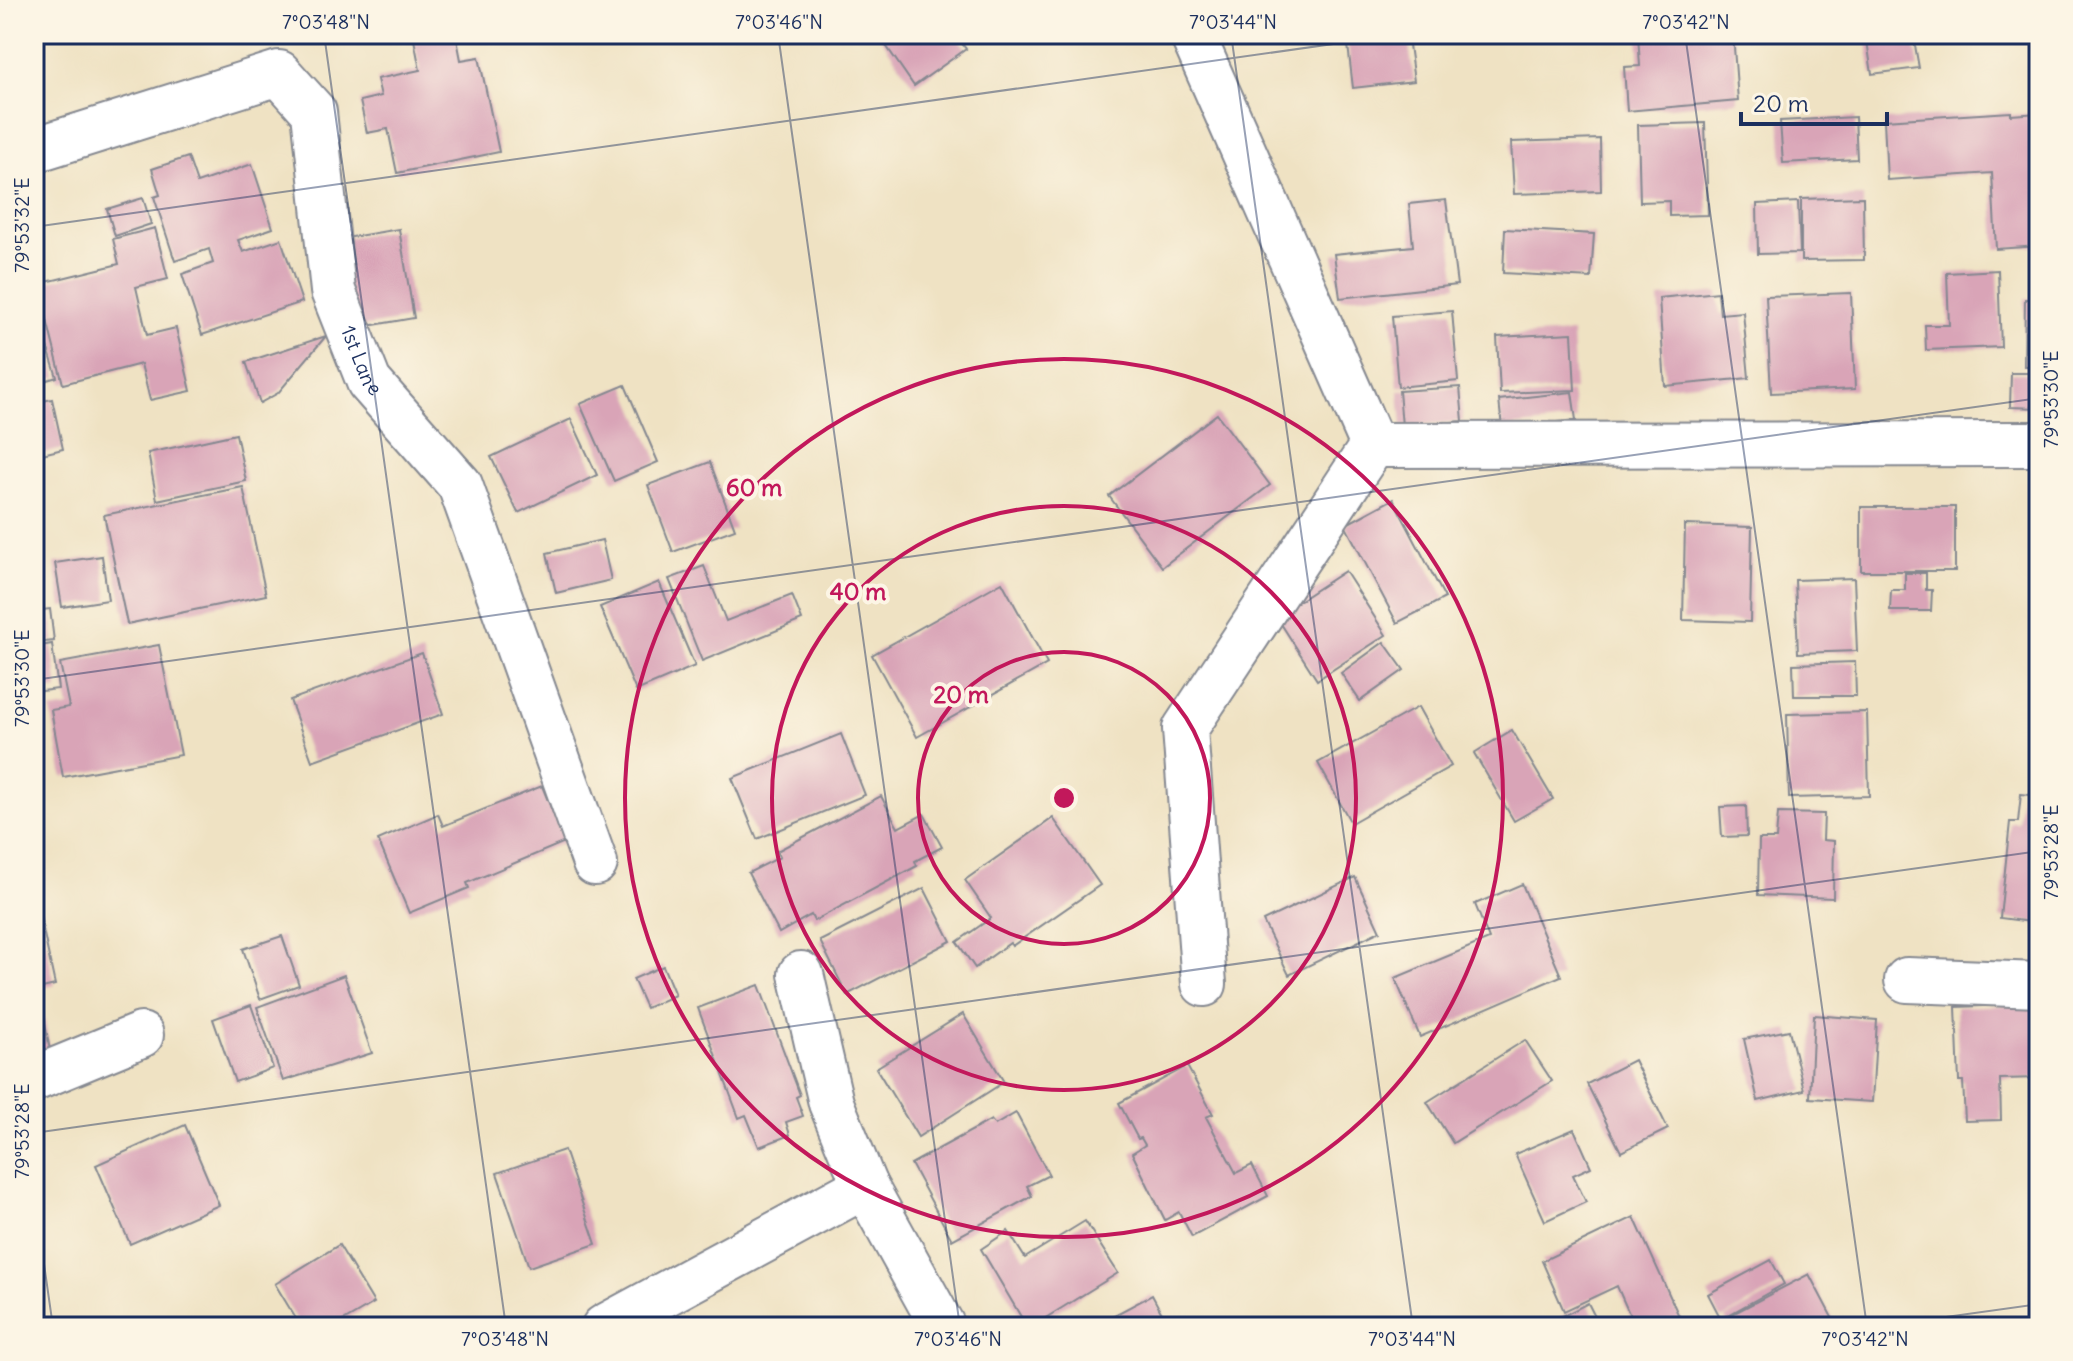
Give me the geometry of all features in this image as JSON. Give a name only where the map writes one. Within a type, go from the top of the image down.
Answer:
[{"type":"street","points":[[1192,34],[1373,445]]},
{"type":"street","name":"1st Lane","points":[[34,150],[279,73],[314,112],[333,291],[369,382],[460,485],[595,863]]},
{"type":"street","points":[[1373,445],[2039,444]]},
{"type":"street","points":[[1204,984],[1185,729],[1373,445]]},
{"type":"street","points":[[801,974],[831,1103],[865,1186],[943,1327]]},
{"type":"street","points":[[1907,980],[2039,985]]},
{"type":"street","points":[[34,1079],[141,1035]]},
{"type":"street","points":[[604,1327],[865,1186]]},
{"type":"building","points":[[413,34],[456,34],[461,60],[479,57],[499,152],[397,173],[388,129],[367,133],[360,101],[381,96],[377,79],[420,70]]},
{"type":"building","points":[[878,34],[955,34],[966,49],[914,86]]},
{"type":"building","points":[[1638,34],[1733,34],[1738,101],[1627,111],[1624,67],[1640,66]]},
{"type":"building","points":[[1866,34],[1913,34],[1919,68],[1872,74]]},
{"type":"building","points":[[1408,38],[1414,81],[1353,88],[1348,45]]},
{"type":"building","points":[[2011,112],[2011,115],[2039,113],[2039,246],[1996,249],[1992,173],[1887,180],[1884,120]]},
{"type":"building","points":[[1855,117],[1857,159],[1783,163],[1780,121]]},
{"type":"building","points":[[1705,123],[1708,215],[1669,216],[1669,201],[1640,202],[1638,125]]},
{"type":"building","points":[[1600,139],[1601,191],[1514,194],[1511,142]]},
{"type":"building","points":[[188,157],[197,183],[252,164],[273,228],[238,240],[243,252],[281,239],[302,302],[202,335],[182,274],[213,263],[209,249],[175,261],[154,197],[160,195],[152,169]]},
{"type":"building","points":[[1863,197],[1864,260],[1801,261],[1801,199]]},
{"type":"building","points":[[143,198],[151,224],[115,236],[107,209]]},
{"type":"building","points":[[1446,200],[1457,285],[1340,298],[1334,254],[1413,246],[1409,204]]},
{"type":"building","points":[[1798,202],[1800,253],[1758,254],[1757,204]]},
{"type":"building","points":[[155,228],[168,279],[136,287],[147,335],[176,328],[191,391],[150,400],[141,364],[63,384],[38,284],[119,264],[113,239]]},
{"type":"building","points":[[399,229],[414,318],[356,328],[340,239]]},
{"type":"building","points":[[1505,229],[1594,234],[1591,278],[1503,273]]},
{"type":"building","points":[[1998,270],[2001,347],[1926,350],[1925,325],[1949,325],[1947,273]]},
{"type":"building","points":[[1718,292],[1720,314],[1743,312],[1749,378],[1665,386],[1659,298]]},
{"type":"building","points":[[1851,293],[1855,389],[1771,393],[1766,296]]},
{"type":"building","points":[[2025,299],[2039,299],[2039,366],[2024,366]]},
{"type":"building","points":[[1452,311],[1458,381],[1398,387],[1392,316]]},
{"type":"building","points":[[1572,333],[1575,390],[1500,393],[1497,337]]},
{"type":"building","points":[[44,336],[57,377],[34,384],[34,339]]},
{"type":"building","points":[[326,336],[278,393],[260,403],[246,362]]},
{"type":"building","points":[[2011,373],[2039,373],[2039,408],[2010,407]]},
{"type":"building","points":[[625,385],[658,462],[614,481],[580,404]]},
{"type":"building","points":[[1460,387],[1463,421],[1402,426],[1399,391]]},
{"type":"building","points":[[1572,392],[1576,420],[1502,428],[1499,400]]},
{"type":"building","points":[[52,399],[63,449],[34,456],[34,403]]},
{"type":"building","points":[[1217,414],[1270,485],[1162,567],[1109,496]]},
{"type":"building","points":[[571,419],[597,475],[518,513],[491,457]]},
{"type":"building","points":[[236,434],[246,481],[157,500],[148,453]]},
{"type":"building","points":[[710,462],[735,529],[673,552],[648,485]]},
{"type":"building","points":[[243,487],[266,595],[127,624],[104,515]]},
{"type":"building","points":[[1393,499],[1445,598],[1397,623],[1345,525]]},
{"type":"building","points":[[1861,507],[1955,507],[1955,571],[1861,571]]},
{"type":"building","points":[[1685,525],[1752,527],[1750,622],[1683,620]]},
{"type":"building","points":[[602,540],[611,580],[556,593],[547,553]]},
{"type":"building","points":[[102,556],[108,600],[62,607],[55,563]]},
{"type":"building","points":[[704,566],[726,621],[792,595],[802,620],[702,661],[669,579]]},
{"type":"building","points":[[1345,571],[1386,635],[1317,680],[1276,616]]},
{"type":"building","points":[[1905,573],[1926,573],[1926,590],[1932,590],[1931,611],[1890,611],[1891,590],[1905,590]]},
{"type":"building","points":[[1854,578],[1857,651],[1798,653],[1795,580]]},
{"type":"building","points":[[659,582],[695,666],[636,691],[600,607]]},
{"type":"building","points":[[1002,582],[1047,664],[917,737],[872,655]]},
{"type":"building","points":[[50,609],[54,641],[34,643],[34,611]]},
{"type":"building","points":[[1384,642],[1404,670],[1360,701],[1341,673]]},
{"type":"building","points":[[52,644],[58,689],[34,692],[34,647]]},
{"type":"building","points":[[159,645],[181,755],[63,777],[51,710],[69,707],[60,663]]},
{"type":"building","points":[[422,653],[443,714],[312,761],[290,700]]},
{"type":"building","points":[[1855,662],[1856,696],[1794,696],[1793,664]]},
{"type":"building","points":[[1418,707],[1451,766],[1351,823],[1318,763]]},
{"type":"building","points":[[1867,712],[1869,796],[1789,798],[1787,714]]},
{"type":"building","points":[[1512,730],[1553,799],[1514,821],[1474,753]]},
{"type":"building","points":[[841,734],[865,795],[757,839],[732,778]]},
{"type":"building","points":[[542,786],[565,842],[467,883],[469,888],[409,913],[378,840],[438,814],[443,826]]},
{"type":"building","points":[[2021,794],[2039,796],[2039,923],[2000,918],[2010,822],[2018,822]]},
{"type":"building","points":[[881,796],[898,828],[924,814],[942,847],[915,861],[917,866],[814,921],[811,915],[779,933],[748,873],[780,857],[777,851]]},
{"type":"building","points":[[1746,806],[1747,836],[1722,837],[1720,807]]},
{"type":"building","points":[[1778,813],[1824,814],[1823,840],[1834,841],[1833,898],[1758,895],[1759,839],[1776,839]]},
{"type":"building","points":[[1053,818],[1100,885],[975,968],[957,942],[991,918],[965,880]]},
{"type":"building","points":[[1355,877],[1380,931],[1289,975],[1263,921]]},
{"type":"building","points":[[1522,884],[1561,976],[1420,1037],[1395,978],[1489,939],[1475,904]]},
{"type":"building","points":[[924,888],[951,941],[847,995],[820,941]]},
{"type":"building","points":[[39,911],[55,985],[34,990],[34,912]]},
{"type":"building","points":[[282,936],[299,985],[260,999],[243,949]]},
{"type":"building","points":[[663,966],[675,995],[646,1008],[633,979]]},
{"type":"building","points":[[344,975],[372,1053],[283,1081],[257,1007]]},
{"type":"building","points":[[759,985],[800,1095],[796,1097],[803,1116],[786,1122],[790,1135],[759,1147],[746,1115],[739,1118],[698,1008]]},
{"type":"building","points":[[2036,1004],[2038,1078],[2000,1079],[2001,1120],[1965,1121],[1963,1081],[1959,1081],[1956,1007]]},
{"type":"building","points":[[251,1005],[273,1068],[235,1082],[213,1019]]},
{"type":"building","points":[[43,1012],[51,1056],[34,1060],[34,1014]]},
{"type":"building","points":[[963,1014],[1004,1082],[918,1137],[876,1068]]},
{"type":"building","points":[[1814,1015],[1877,1020],[1872,1102],[1810,1098]]},
{"type":"building","points":[[1789,1030],[1804,1090],[1758,1101],[1744,1039]]},
{"type":"building","points":[[1525,1040],[1552,1081],[1453,1143],[1427,1102]]},
{"type":"building","points":[[1634,1060],[1668,1129],[1621,1152],[1587,1084]]},
{"type":"building","points":[[1187,1066],[1213,1114],[1206,1117],[1236,1173],[1252,1165],[1268,1196],[1192,1237],[1179,1212],[1165,1220],[1132,1153],[1145,1145],[1141,1138],[1138,1139],[1119,1103]]},
{"type":"building","points":[[1016,1113],[1049,1175],[1027,1186],[1032,1196],[952,1240],[911,1164],[991,1120],[995,1125]]},
{"type":"building","points":[[185,1125],[219,1205],[130,1244],[96,1165]]},
{"type":"building","points":[[1574,1129],[1591,1167],[1573,1175],[1586,1202],[1545,1221],[1515,1154]]},
{"type":"building","points":[[564,1150],[596,1244],[529,1267],[497,1173]]},
{"type":"building","points":[[1634,1217],[1683,1325],[1679,1327],[1635,1327],[1617,1286],[1564,1311],[1542,1261]]},
{"type":"building","points":[[1085,1221],[1118,1273],[1027,1327],[981,1249],[1008,1231],[1025,1258]]},
{"type":"building","points":[[339,1245],[374,1303],[333,1327],[301,1327],[275,1284]]},
{"type":"building","points":[[1771,1260],[1784,1284],[1721,1319],[1708,1294]]},
{"type":"building","points":[[1809,1274],[1837,1327],[1729,1327],[1725,1318]]},
{"type":"building","points":[[1152,1295],[1169,1327],[1092,1327]]},
{"type":"building","points":[[1588,1303],[1600,1327],[1559,1327],[1555,1320]]}]
